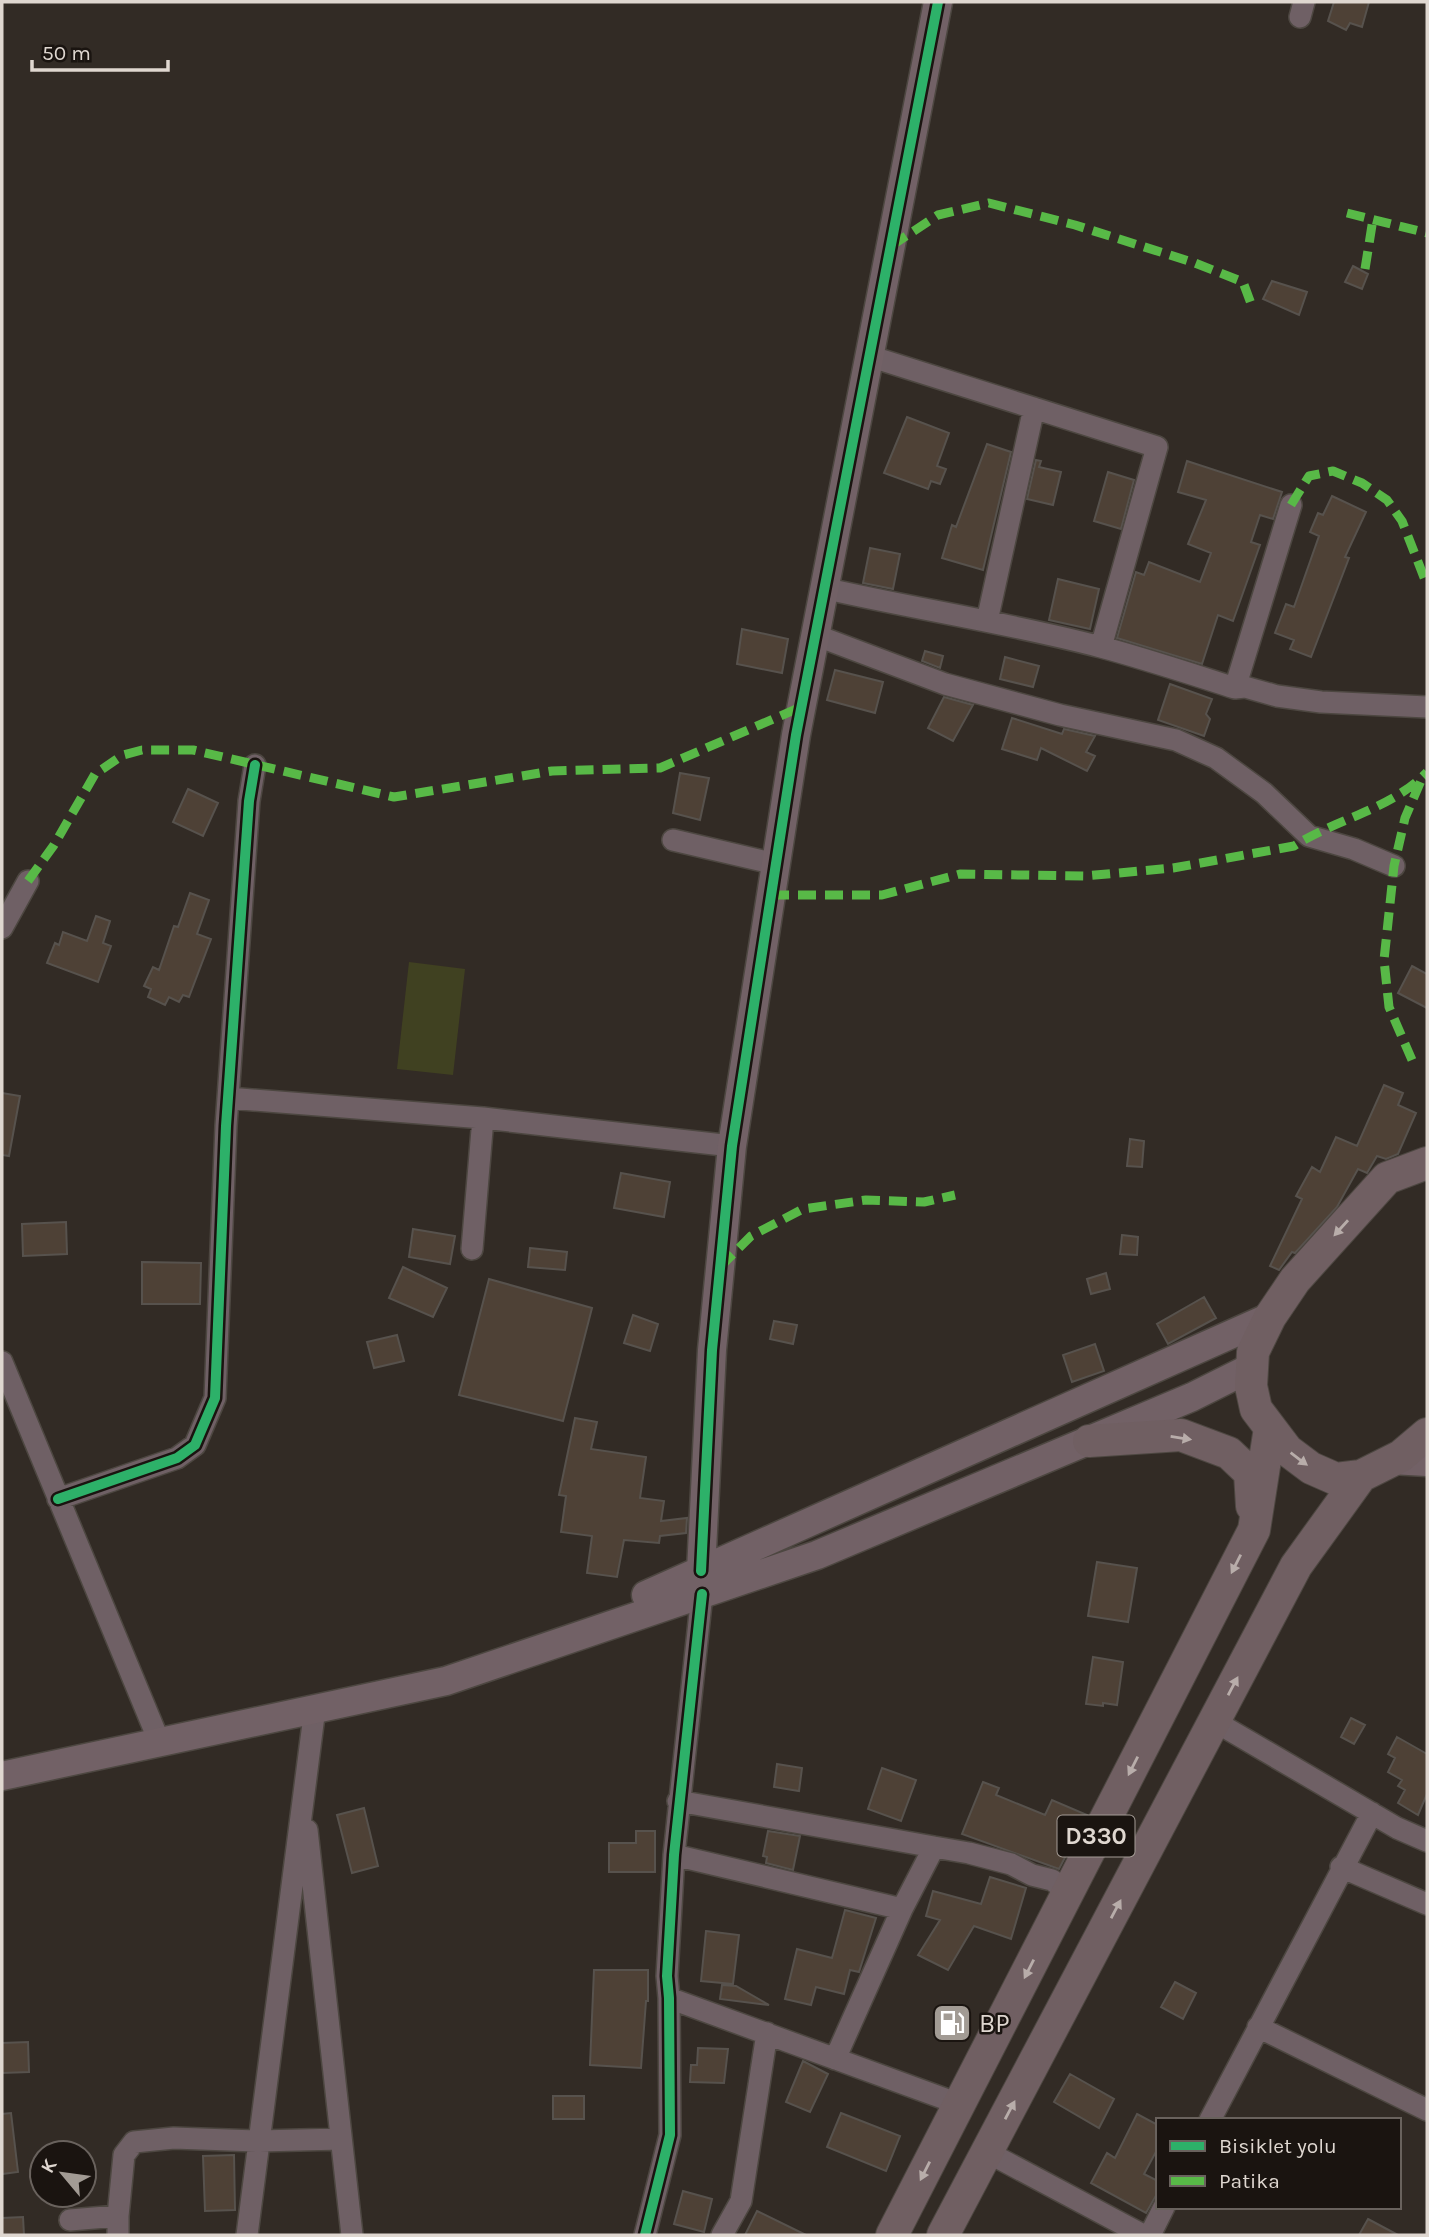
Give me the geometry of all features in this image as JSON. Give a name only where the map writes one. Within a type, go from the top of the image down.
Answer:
[{"type":"main road","points":[[702,1583],[712,1350],[732,1146],[796,735],[938,2]]},
{"type":"main road","points":[[1427,1163],[1387,1178],[1295,1280],[1270,1317],[1253,1352],[1251,1386],[1256,1409],[1287,1450],[1311,1468],[1336,1479],[1361,1476],[1401,1455],[1427,1434]]},
{"type":"main road","points":[[2,1776],[446,1681],[702,1583],[1270,1317]]},
{"type":"main road","points":[[702,1583],[817,1555],[1192,1397],[1252,1367]]},
{"type":"main road","name":"D330","points":[[892,2235],[1254,1530],[1270,1427]]},
{"type":"main road","points":[[1089,1441],[1181,1435],[1229,1453],[1250,1473],[1254,1530]]},
{"type":"main road","points":[[1391,1460],[1427,1462]]},
{"type":"main road","name":"D330","points":[[943,2235],[1296,1566],[1361,1476]]},
{"type":"street","points":[[869,356],[1157,447],[1101,647]]},
{"type":"street","points":[[987,621],[1034,408]]},
{"type":"street","points":[[1235,688],[1291,505]]},
{"type":"street","points":[[823,588],[1101,647],[1235,688],[1245,687],[1277,696],[1321,702],[1427,707]]},
{"type":"street","points":[[815,635],[946,684],[1060,715],[1176,740],[1216,758],[1264,793],[1309,836],[1354,849],[1394,866]]},
{"type":"street","points":[[58,1499],[177,1458],[195,1445],[215,1398],[228,1098],[249,801],[255,765]]},
{"type":"street","points":[[673,839],[776,864]]},
{"type":"street","points":[[2,928],[28,881]]},
{"type":"street","points":[[228,1098],[483,1118],[732,1146]]},
{"type":"street","points":[[472,1249],[483,1118]]},
{"type":"street","points":[[2,1362],[159,1741]]},
{"type":"street","points":[[645,2235],[670,2135],[667,1976],[674,1854],[702,1583]]},
{"type":"street","points":[[247,2235],[315,1708]]},
{"type":"street","points":[[1214,1721],[1372,1812],[1426,1838]]},
{"type":"street","points":[[304,1797],[352,2235]]},
{"type":"street","points":[[678,1801],[969,1853],[1011,1864],[1032,1875],[1052,1880],[1068,1892]]},
{"type":"street","points":[[1211,2118],[1372,1812]]},
{"type":"street","points":[[835,2059],[902,1909],[934,1847]]},
{"type":"street","points":[[674,1854],[902,1909]]},
{"type":"street","points":[[1341,1867],[1427,1905]]},
{"type":"street","points":[[669,1998],[959,2104]]},
{"type":"street","points":[[1258,2027],[1427,2110]]},
{"type":"street","points":[[722,2235],[741,2201],[767,2033]]},
{"type":"street","points":[[70,2220],[118,2226],[124,2155],[134,2141],[174,2138],[260,2141],[341,2139]]},
{"type":"street","points":[[988,2152],[1143,2235]]},
{"type":"street","points":[[1150,2235],[1163,2209]]},
{"type":"green space","points":[[409,962],[465,969],[453,1075],[397,1069]]},
{"type":"building","points":[[1334,2],[1369,2],[1362,27],[1350,23],[1346,30],[1328,21]]},
{"type":"building","points":[[1353,266],[1368,274],[1362,289],[1345,282]]},
{"type":"building","points":[[1272,281],[1307,292],[1299,315],[1263,299]]},
{"type":"building","points":[[907,417],[949,433],[937,466],[946,469],[940,484],[931,481],[928,489],[884,473]]},
{"type":"building","points":[[987,444],[1011,452],[983,570],[942,558],[952,525],[956,527]]},
{"type":"building","points":[[1036,460],[1041,461],[1039,467],[1061,472],[1053,505],[1027,499]]},
{"type":"building","points":[[1187,461],[1282,492],[1273,519],[1260,515],[1251,542],[1260,545],[1233,621],[1218,615],[1202,664],[1117,638],[1136,572],[1144,575],[1149,562],[1200,582],[1211,553],[1188,544],[1206,500],[1178,492]]},
{"type":"building","points":[[1108,472],[1134,480],[1121,529],[1094,521]]},
{"type":"building","points":[[1332,496],[1366,512],[1345,557],[1349,558],[1311,657],[1290,649],[1294,640],[1275,633],[1286,604],[1294,607],[1319,536],[1310,532],[1318,513],[1323,515]]},
{"type":"building","points":[[870,548],[900,554],[893,589],[863,583]]},
{"type":"building","points":[[1058,579],[1099,589],[1090,629],[1049,620]]},
{"type":"building","points":[[742,629],[788,639],[782,673],[737,664]]},
{"type":"building","points":[[925,651],[943,656],[940,668],[922,661]]},
{"type":"building","points":[[1005,657],[1039,666],[1033,687],[1000,679]]},
{"type":"building","points":[[835,670],[883,682],[875,713],[827,700]]},
{"type":"building","points":[[1170,684],[1212,699],[1206,714],[1210,719],[1204,736],[1158,720]]},
{"type":"building","points":[[944,697],[973,705],[953,741],[928,728]]},
{"type":"building","points":[[1012,718],[1062,734],[1064,729],[1095,736],[1086,752],[1095,756],[1087,771],[1041,748],[1037,760],[1002,749]]},
{"type":"building","points":[[680,773],[709,778],[700,820],[673,813]]},
{"type":"building","points":[[188,789],[218,803],[203,836],[173,822]]},
{"type":"building","points":[[190,893],[209,900],[197,934],[211,939],[189,997],[183,995],[179,1002],[169,997],[165,1005],[148,997],[151,989],[144,986],[153,967],[159,970],[174,926],[178,927]]},
{"type":"building","points":[[96,916],[110,921],[103,943],[111,946],[98,982],[47,963],[55,943],[59,945],[63,932],[87,941]]},
{"type":"building","points":[[1412,966],[1427,974],[1427,1008],[1398,993]]},
{"type":"building","points":[[1384,1085],[1403,1093],[1398,1105],[1416,1113],[1398,1154],[1386,1159],[1377,1156],[1367,1173],[1358,1169],[1337,1207],[1295,1253],[1292,1252],[1279,1270],[1270,1266],[1302,1199],[1296,1196],[1312,1167],[1320,1172],[1336,1137],[1357,1146]]},
{"type":"building","points":[[2,1093],[20,1096],[9,1156],[2,1155]]},
{"type":"building","points":[[1130,1139],[1144,1141],[1142,1167],[1127,1166]]},
{"type":"building","points":[[621,1173],[670,1182],[664,1217],[614,1208]]},
{"type":"building","points":[[66,1222],[67,1254],[23,1256],[22,1224]]},
{"type":"building","points":[[413,1229],[455,1236],[450,1264],[409,1257]]},
{"type":"building","points":[[1122,1235],[1138,1237],[1137,1255],[1120,1254]]},
{"type":"building","points":[[530,1248],[567,1252],[565,1270],[528,1267]]},
{"type":"building","points":[[142,1262],[201,1263],[200,1304],[142,1304]]},
{"type":"building","points":[[403,1267],[447,1288],[433,1317],[389,1298]]},
{"type":"building","points":[[1106,1273],[1110,1289],[1091,1294],[1087,1279]]},
{"type":"building","points":[[489,1279],[592,1308],[563,1421],[459,1395]]},
{"type":"building","points":[[1204,1297],[1216,1318],[1168,1344],[1157,1324]]},
{"type":"building","points":[[633,1315],[658,1324],[650,1351],[624,1343]]},
{"type":"building","points":[[774,1321],[797,1325],[793,1344],[770,1339]]},
{"type":"building","points":[[397,1335],[404,1361],[374,1368],[367,1342]]},
{"type":"building","points":[[1095,1344],[1104,1371],[1072,1382],[1063,1355]]},
{"type":"building","points":[[575,1418],[597,1422],[591,1449],[646,1457],[640,1498],[664,1501],[661,1521],[687,1518],[686,1533],[660,1536],[659,1543],[624,1540],[617,1577],[587,1573],[592,1536],[561,1532],[566,1496],[559,1495]]},
{"type":"building","points":[[1097,1562],[1137,1568],[1128,1622],[1088,1616]]},
{"type":"building","points":[[1093,1657],[1123,1662],[1117,1705],[1086,1704]]},
{"type":"building","points":[[1351,1718],[1365,1725],[1354,1744],[1341,1737]]},
{"type":"building","points":[[1397,1737],[1427,1754],[1427,1794],[1418,1815],[1398,1803],[1405,1790],[1398,1786],[1402,1780],[1388,1772],[1395,1758],[1388,1754]]},
{"type":"building","points":[[777,1764],[802,1768],[799,1791],[774,1787]]},
{"type":"building","points":[[882,1768],[916,1780],[901,1821],[868,1809]]},
{"type":"building","points":[[983,1782],[999,1788],[996,1795],[1045,1815],[1052,1800],[1087,1815],[1059,1869],[962,1834]]},
{"type":"building","points":[[364,1808],[378,1866],[352,1873],[337,1815]]},
{"type":"building","points":[[636,1831],[655,1831],[655,1872],[609,1872],[609,1843],[636,1843]]},
{"type":"building","points":[[768,1831],[800,1836],[793,1870],[766,1863],[767,1857],[763,1856]]},
{"type":"building","points":[[990,1877],[1026,1888],[1011,1939],[974,1926],[948,1970],[918,1955],[940,1920],[926,1916],[933,1891],[981,1904]]},
{"type":"building","points":[[845,1910],[876,1918],[859,1972],[850,1970],[844,1994],[816,1987],[811,2005],[785,1999],[797,1949],[832,1958]]},
{"type":"building","points":[[706,1931],[739,1935],[733,1984],[701,1981]]},
{"type":"building","points":[[594,1970],[648,1970],[648,2001],[641,2068],[590,2065]]},
{"type":"building","points":[[1175,1982],[1196,1993],[1183,2019],[1161,2007]]},
{"type":"building","points":[[722,1985],[736,1986],[769,2005],[720,1999]]},
{"type":"building","points":[[28,2042],[29,2072],[2,2073],[2,2043]]},
{"type":"building","points":[[698,2048],[728,2049],[724,2083],[690,2082],[691,2065],[697,2065]]},
{"type":"building","points":[[803,2061],[828,2074],[810,2112],[786,2102]]},
{"type":"building","points":[[1070,2074],[1114,2099],[1099,2128],[1054,2102]]},
{"type":"building","points":[[553,2096],[584,2096],[584,2119],[553,2119]]},
{"type":"building","points":[[11,2113],[18,2172],[2,2174],[2,2114]]},
{"type":"building","points":[[841,2113],[900,2136],[886,2171],[827,2147]]},
{"type":"building","points":[[1137,2114],[1156,2124],[1156,2152],[1144,2174],[1156,2180],[1156,2196],[1146,2213],[1091,2183],[1107,2153],[1115,2158]]},
{"type":"building","points":[[234,2155],[235,2210],[205,2211],[203,2156]]},
{"type":"building","points":[[683,2191],[712,2199],[704,2232],[674,2224]]},
{"type":"building","points":[[757,2211],[806,2235],[745,2235]]},
{"type":"building","points":[[23,2217],[24,2235],[2,2235],[2,2218]]},
{"type":"building","points":[[1368,2219],[1398,2235],[1359,2235]]},
{"type":"marked path","points":[[891,246],[938,215],[989,203],[1075,225],[1195,263],[1243,282],[1253,309]]},
{"type":"marked path","points":[[1347,213],[1427,233]]},
{"type":"marked path","points":[[1365,269],[1373,219]]},
{"type":"marked path","points":[[1291,505],[1309,476],[1333,471],[1362,483],[1387,500],[1402,521],[1427,585]]},
{"type":"marked path","points":[[28,881],[54,845],[95,774],[123,755],[142,750],[193,750],[394,797],[552,771],[660,768],[801,707]]},
{"type":"marked path","points":[[771,895],[882,895],[960,874],[1085,876],[1173,868],[1294,846],[1381,805],[1413,785],[1427,772]]},
{"type":"marked path","points":[[1412,1060],[1389,1007],[1384,960],[1394,866],[1405,818],[1423,776]]},
{"type":"marked path","points":[[720,1267],[751,1236],[803,1209],[866,1200],[924,1202],[955,1195]]},
{"type":"cycle path","points":[[701,1571],[712,1350],[732,1146],[796,735],[938,2]]},
{"type":"cycle path","points":[[58,1499],[177,1458],[195,1445],[215,1398],[226,1126],[249,801],[255,765]]},
{"type":"cycle path","points":[[645,2235],[670,2135],[667,1976],[674,1855],[702,1594]]},
{"type":"place","name":"BP","points":[[952,2023]]}]
